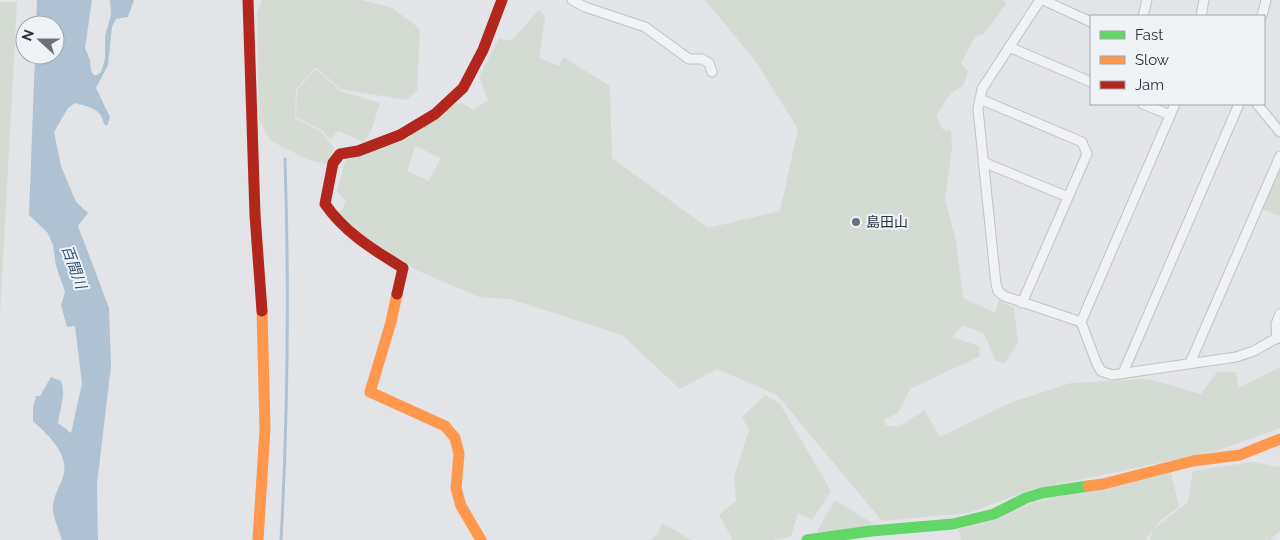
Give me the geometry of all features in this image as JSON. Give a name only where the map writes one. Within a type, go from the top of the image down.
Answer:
[{"type":"street","points":[[248,0],[255,215],[263,320],[265,430],[258,540]]},
{"type":"street","points":[[481,540],[461,506],[456,488],[459,454],[455,438],[445,426],[370,392],[392,322],[403,268],[346,229],[331,214],[325,204],[333,163],[340,154],[358,151],[400,135],[435,114],[462,88],[483,50],[502,0]]},
{"type":"street","points":[[572,0],[585,7],[645,27],[689,59],[702,59],[709,63],[712,72]]},
{"type":"street","points":[[1081,322],[1022,303],[1004,296],[998,291],[978,110],[982,89],[1042,0],[1090,22]]},
{"type":"street","points":[[1144,15],[1147,0]]},
{"type":"street","points":[[1201,15],[1204,0]]},
{"type":"street","points":[[1262,15],[1266,0]]},
{"type":"street","points":[[1009,47],[1090,82]]},
{"type":"street","points":[[980,99],[1082,142],[1087,154],[1022,303]]},
{"type":"street","points":[[1145,105],[1170,115]]},
{"type":"street","points":[[1175,105],[1081,322],[1101,371],[1112,375],[1236,357],[1254,351],[1278,338],[1276,324],[1280,314]]},
{"type":"street","points":[[1123,373],[1240,105]]},
{"type":"street","points":[[1258,105],[1280,132]]},
{"type":"street","points":[[1190,364],[1280,156]]},
{"type":"street","points":[[983,162],[1068,197]]},
{"type":"street","points":[[807,540],[871,531],[953,524],[994,514],[1026,498],[1042,493],[1103,484],[1193,461],[1240,454],[1280,439]]},
{"type":"shaded area","points":[[262,0],[362,0],[392,8],[420,29],[417,91],[406,100],[340,89],[316,67],[296,89],[295,118],[321,132],[334,148],[328,165],[309,160],[271,141],[259,120],[257,13]]},
{"type":"shaded area","points":[[705,0],[1004,0],[1006,4],[984,34],[975,37],[961,63],[968,71],[963,86],[951,93],[936,115],[942,129],[951,131],[952,149],[945,199],[956,241],[963,298],[995,313],[999,300],[1014,308],[1018,342],[1005,363],[996,361],[984,334],[963,325],[952,337],[979,346],[980,356],[910,389],[898,413],[885,419],[885,425],[899,427],[924,410],[940,437],[1012,402],[1071,383],[1148,379],[1201,394],[1217,372],[1236,372],[1238,388],[1280,367],[1280,428],[1216,451],[1030,490],[968,513],[882,521],[777,395],[717,369],[680,389],[622,335],[510,299],[479,297],[416,270],[361,234],[339,214],[346,202],[337,191],[346,159],[404,141],[455,104],[462,103],[473,110],[488,100],[479,77],[499,38],[511,41],[539,10],[545,17],[539,58],[559,66],[563,57],[610,86],[612,158],[708,228],[780,211],[798,129],[754,59]],"holes":[[[415,146],[441,158],[429,181],[407,171]]]},
{"type":"shaded area","points":[[0,2],[17,2],[15,15],[0,316]]},
{"type":"shaded area","points":[[316,69],[340,91],[380,103],[371,131],[364,142],[338,131],[330,140],[323,131],[296,117],[297,90]]},
{"type":"shaded area","points":[[1280,168],[1280,216],[1262,209]]},
{"type":"shaded area","points":[[765,395],[780,404],[831,491],[812,520],[798,513],[791,536],[773,540],[733,540],[719,515],[736,501],[734,477],[749,430],[742,417]]},
{"type":"shaded area","points":[[1252,462],[1280,467],[1280,531],[1270,540],[1150,540],[1153,530],[1147,537],[1147,540],[961,540],[958,529],[993,521],[1034,502],[1171,472],[1179,507],[1161,520],[1154,529],[1188,502],[1193,471]]},
{"type":"shaded area","points":[[835,500],[875,525],[818,534],[817,531]]},
{"type":"shaded area","points":[[662,523],[691,540],[651,540],[658,533]]},
{"type":"water","name":"百間川","points":[[37,0],[92,0],[85,48],[90,60],[91,71],[94,75],[97,75],[101,72],[105,59],[105,36],[111,15],[110,0],[134,0],[128,17],[116,19],[112,27],[108,65],[96,88],[110,117],[107,126],[97,111],[75,103],[68,108],[54,132],[61,166],[76,202],[88,213],[78,226],[109,308],[111,366],[97,484],[98,540],[62,540],[54,518],[53,506],[54,498],[62,480],[64,463],[52,440],[33,421],[33,408],[36,396],[40,396],[51,377],[61,381],[62,386],[63,397],[58,423],[71,433],[82,384],[75,326],[67,327],[61,305],[65,292],[56,266],[53,245],[47,232],[29,215],[35,65],[65,65],[65,15],[36,15]]},
{"type":"waterway","points":[[281,540],[287,349],[285,159]]},
{"type":"traffic: fast","points":[[807,540],[871,531],[953,524],[994,514],[1026,498],[1042,493],[1088,486]]},
{"type":"traffic: slow","points":[[397,294],[391,322],[370,392],[445,426],[455,438],[459,454],[456,488],[461,506],[481,540]]},
{"type":"traffic: slow","points":[[258,540],[265,429],[262,311]]},
{"type":"traffic: slow","points":[[1088,486],[1103,484],[1193,461],[1240,455],[1280,439]]},
{"type":"traffic: jam","points":[[248,0],[255,215],[262,311]]},
{"type":"traffic: jam","points":[[397,294],[403,268],[351,232],[325,204],[333,163],[340,154],[358,151],[400,135],[435,114],[463,88],[483,50],[502,0]]},
{"type":"place","name":"島田山","points":[[856,222]]}]
